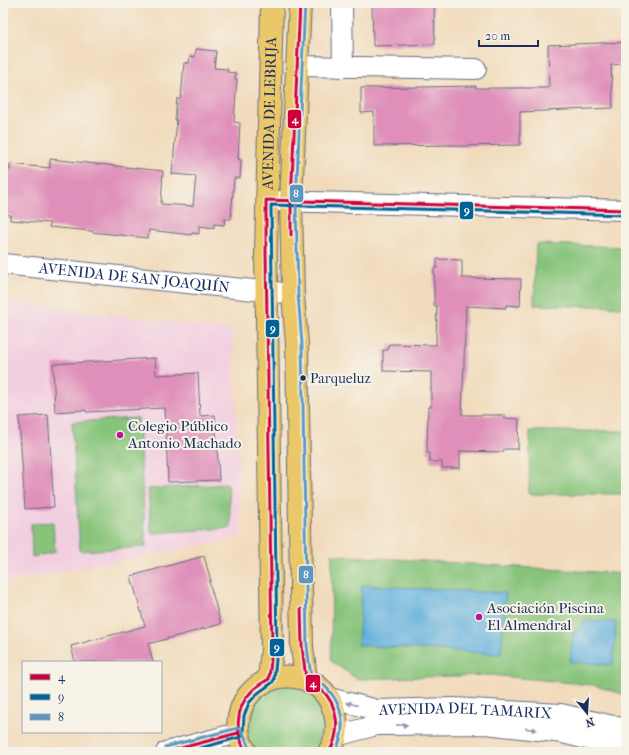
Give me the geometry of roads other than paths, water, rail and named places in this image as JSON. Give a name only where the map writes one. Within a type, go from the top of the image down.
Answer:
[{"type":"main road","name":"AVENIDA DE LEBRIJA","points":[[270,679],[272,650],[266,291],[266,200],[272,3]]},
{"type":"main road","name":"AVENIDA DE LEBRIJA","points":[[300,3],[291,201],[293,294],[297,344],[302,646],[306,679]]},
{"type":"main road","points":[[242,743],[238,722],[240,711],[249,694],[259,685],[270,679],[290,676],[306,679],[318,686],[329,698],[336,713],[337,724],[333,744]]},
{"type":"street","points":[[342,3],[343,67]]},
{"type":"street","points":[[298,66],[476,69]]},
{"type":"street","points":[[266,200],[626,210]]},
{"type":"street","name":"AVENIDA DE SAN JOAQUÍN","points":[[3,264],[293,294]]},
{"type":"street","name":"AVENIDA DEL TAMARIX","points":[[329,698],[376,710],[454,708],[561,714],[626,729]]},
{"type":"street","name":"AVENIDA DEL TAMARIX","points":[[333,744],[377,725],[486,724],[563,733],[576,744],[626,749]]},
{"type":"street","points":[[166,752],[242,743]]},
{"type":"water","points":[[362,585],[506,593],[501,654],[358,645]]},
{"type":"water","points":[[584,620],[616,622],[613,665],[570,662],[573,631],[581,628]]},
{"type":"place","name":"Parqueluz","points":[[303,378]]},
{"type":"place","name":"Colegio Público Antonio Machado","points":[[120,435]]},
{"type":"place","name":"Asociación Piscina El Almendral","points":[[479,617]]}]
